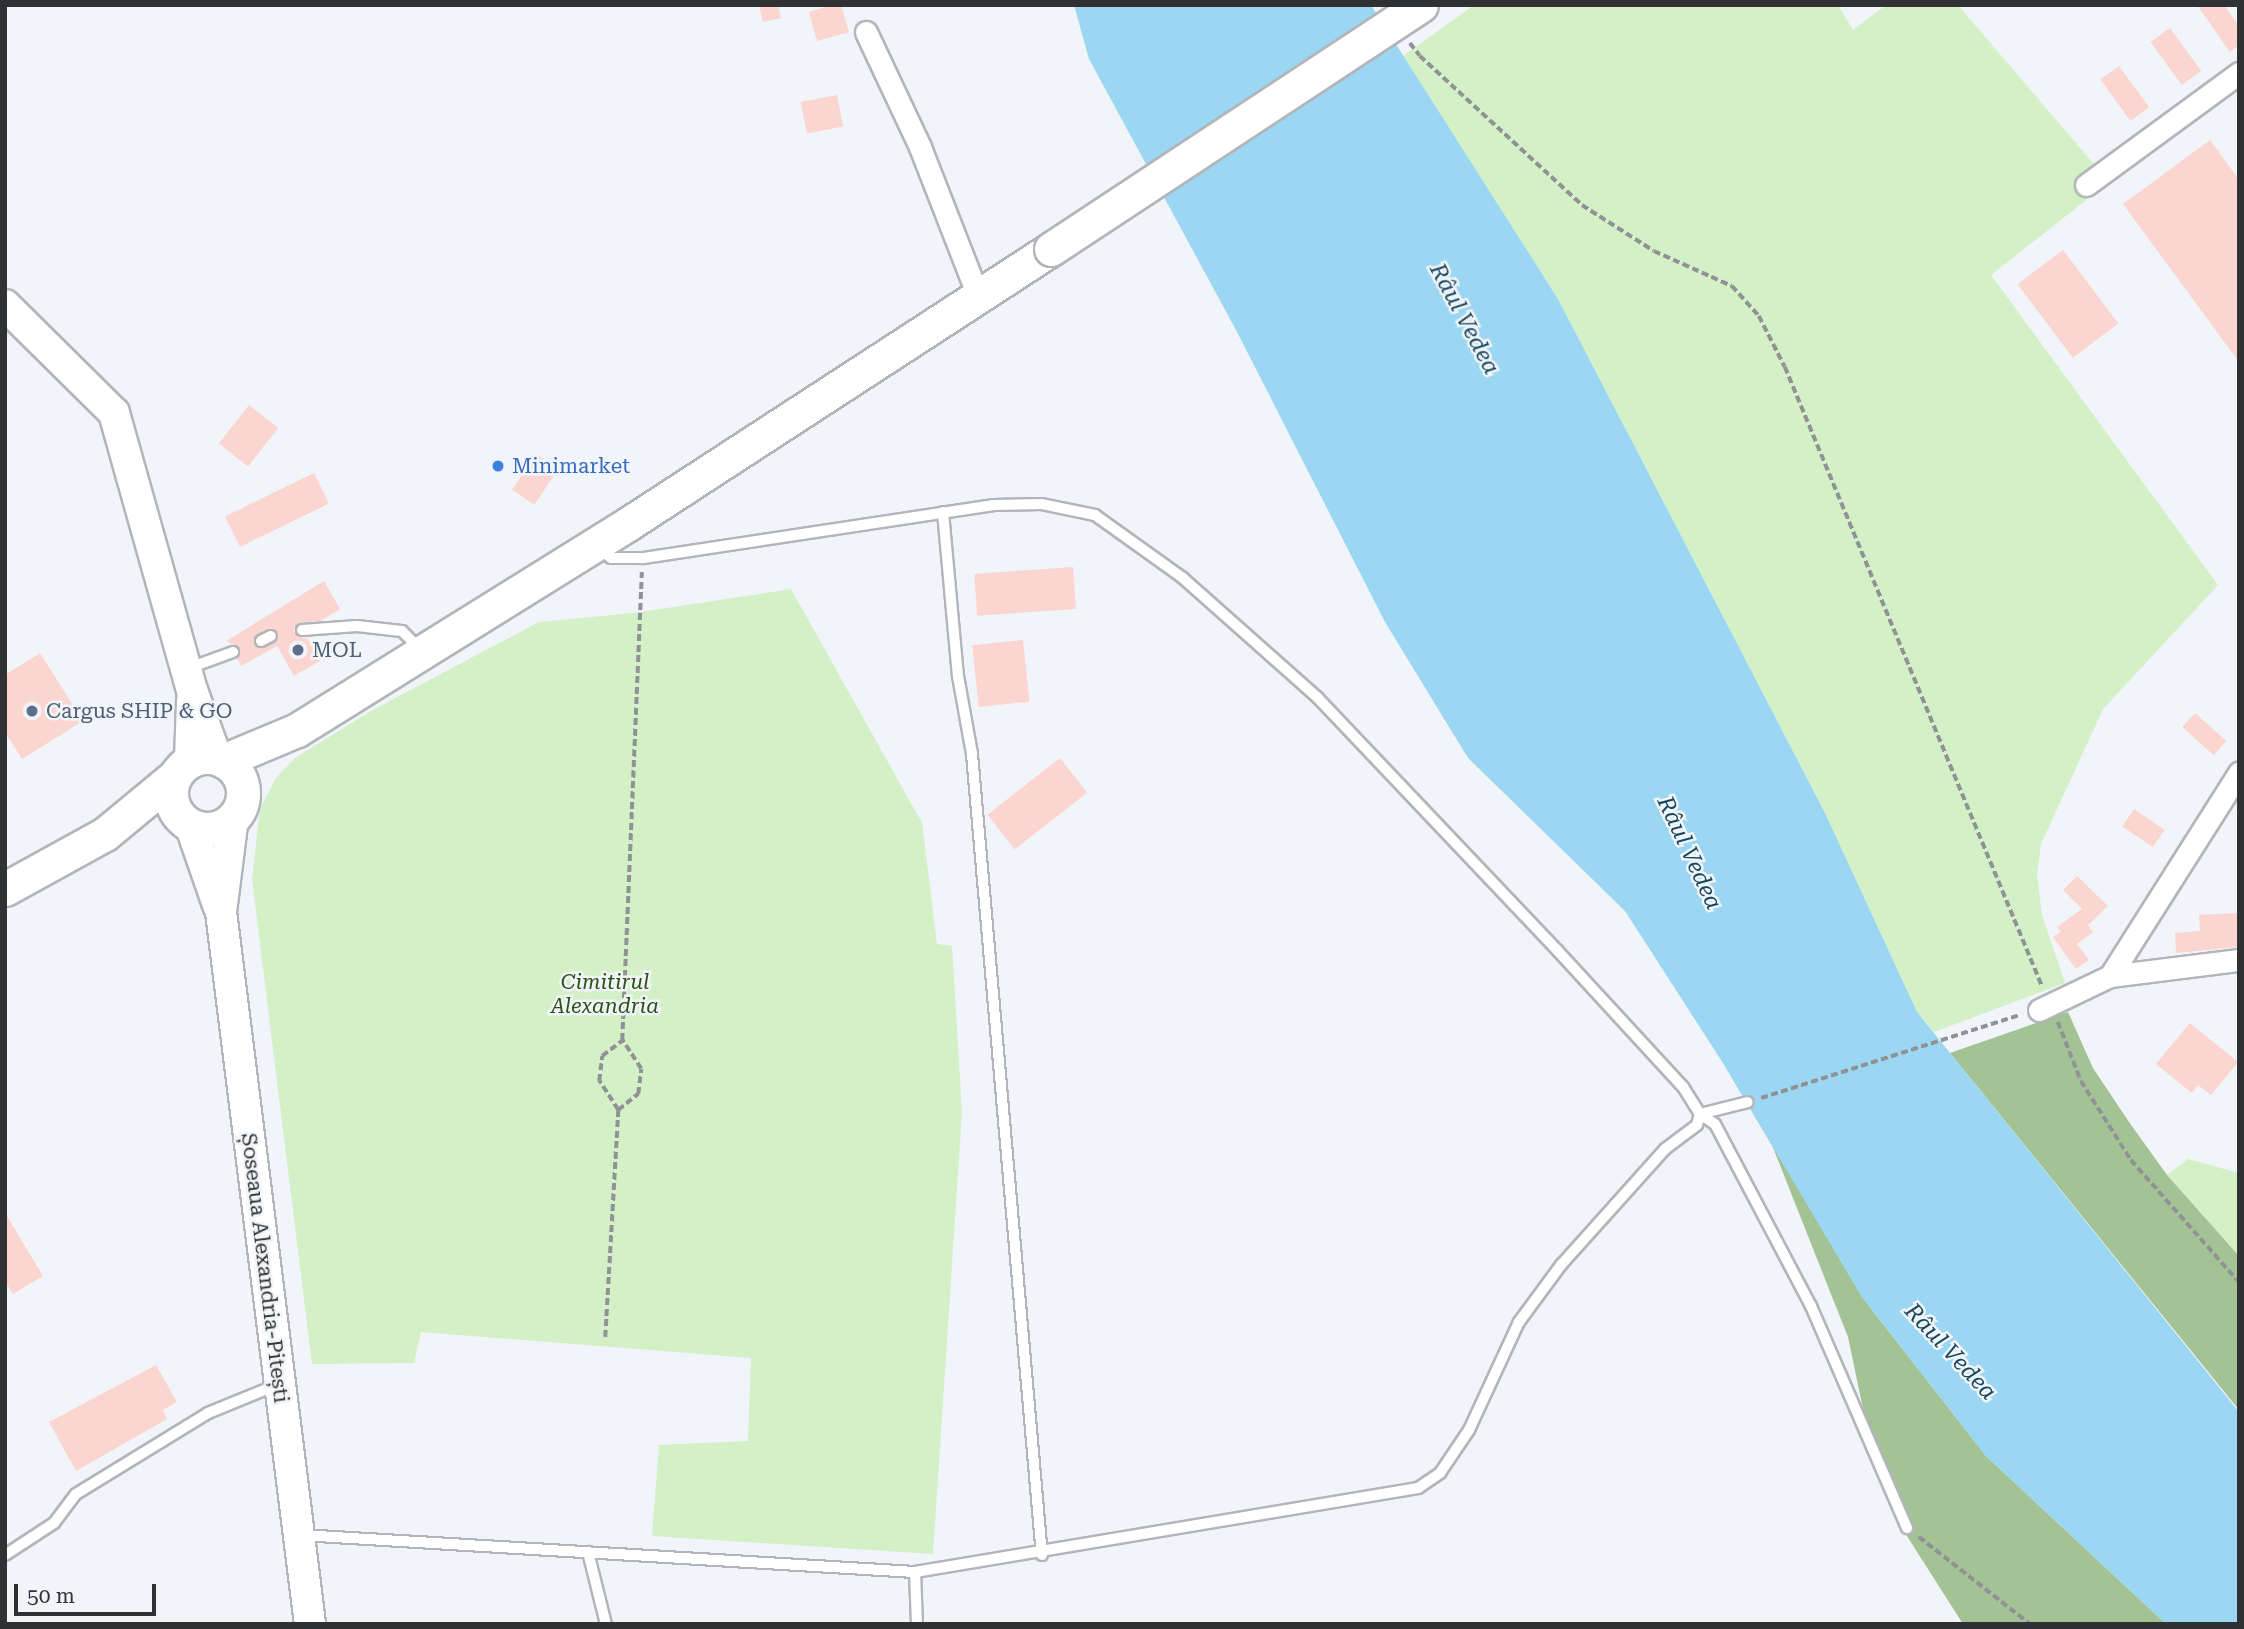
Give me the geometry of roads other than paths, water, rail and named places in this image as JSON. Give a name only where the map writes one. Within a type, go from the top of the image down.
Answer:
[{"type":"main road","points":[[5,889],[105,834],[201,764],[297,730],[596,544],[1421,5]]},
{"type":"main road","points":[[5,304],[114,413],[189,680],[201,764],[172,800],[187,822]]},
{"type":"main road","points":[[105,834],[187,822],[213,828],[238,803],[297,730]]},
{"type":"main road","points":[[201,764],[240,778],[238,803]]},
{"type":"main road","name":"Șoseaua Alexandria-Pitești","points":[[221,912],[238,803]]},
{"type":"main road","name":"Șoseaua Alexandria-Pitești","points":[[187,822],[221,912],[310,1624]]},
{"type":"street","points":[[866,32],[920,147],[978,296]]},
{"type":"street","points":[[2086,185],[2239,73]]},
{"type":"street","points":[[2110,976],[2239,773]]},
{"type":"street","points":[[2045,1007],[2110,976],[2239,960]]},
{"type":"lane","points":[[596,544],[611,558],[642,558],[943,512],[1042,504],[1095,515],[1183,578],[1318,698],[1406,786],[1683,1087],[1700,1114],[1716,1124],[1811,1306],[1908,1528]]},
{"type":"lane","points":[[943,512],[958,676],[972,754],[1042,1555]]},
{"type":"lane","points":[[302,630],[357,626],[402,631],[422,651]]},
{"type":"lane","points":[[189,680],[233,652]]},
{"type":"lane","points":[[1700,1114],[1748,1102]]},
{"type":"lane","points":[[298,1535],[915,1572],[1042,1555],[1418,1488],[1440,1473],[1469,1430],[1519,1322],[1561,1265],[1665,1149],[1697,1125],[1700,1114]]},
{"type":"lane","points":[[5,1555],[54,1523],[76,1494],[208,1413],[279,1384]]},
{"type":"lane","points":[[588,1552],[606,1624]]},
{"type":"lane","points":[[915,1572],[917,1624]]},
{"type":"water","name":"Râul Vedea","points":[[1074,5],[1371,5],[1558,299],[1825,813],[1917,1012],[2239,1412],[2239,1624],[2166,1624],[1986,1456],[1862,1297],[1721,1060],[1625,911],[1468,758],[1385,622],[1236,330],[1089,59]]},
{"type":"place","name":"Minimarket","points":[[498,466]]},
{"type":"place","name":"MOL","points":[[298,650]]},
{"type":"place","name":"Cargus SHIP & GO","points":[[32,711]]},
{"type":"park label","name":"Cimitirul Alexandria","points":[[605,994]]}]
